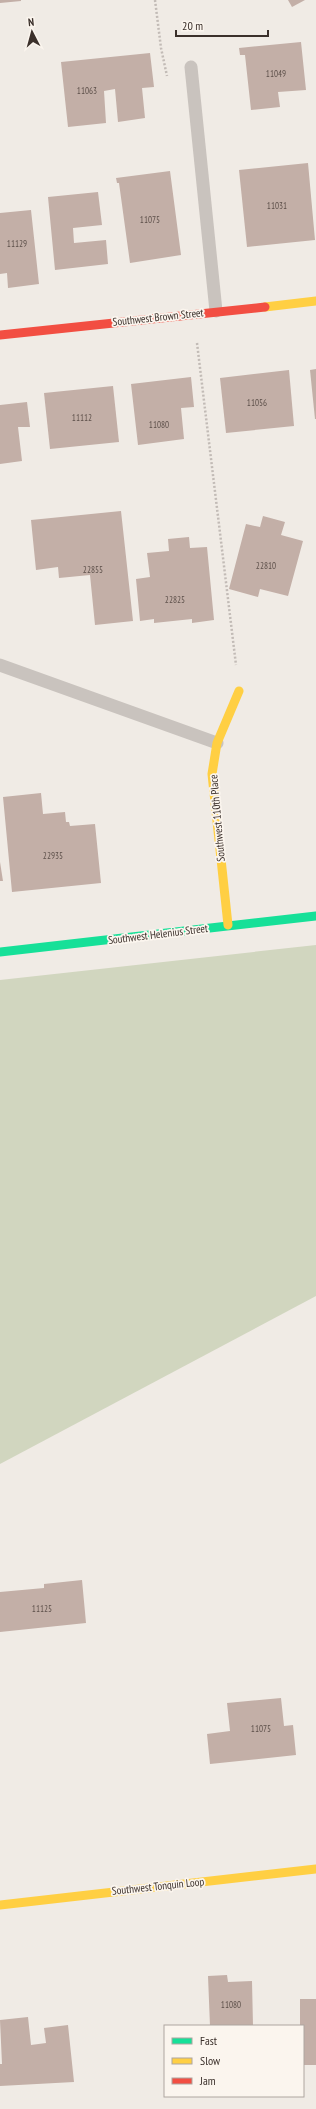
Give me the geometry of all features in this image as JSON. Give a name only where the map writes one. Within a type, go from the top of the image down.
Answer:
[{"type":"street","name":"Southwest Brown Street","points":[[0,335],[216,311],[316,302]]},
{"type":"street","name":"Southwest 110th Place","points":[[228,925],[212,774],[217,744],[239,692]]},
{"type":"street","name":"Southwest Helenius Street","points":[[0,952],[316,916]]},
{"type":"street","name":"Southwest Tonquin Loop","points":[[0,1905],[316,1869]]},
{"type":"lane","points":[[191,67],[216,311]]},
{"type":"lane","points":[[0,665],[217,744]]},
{"type":"path","points":[[197,343],[239,692]]},
{"type":"green space","points":[[316,945],[316,1296],[0,1464],[0,980]]},
{"type":"building","points":[[0,0],[21,0],[21,1],[0,3]]},
{"type":"building","points":[[288,0],[305,0],[292,7]]},
{"type":"building","points":[[301,42],[306,90],[278,92],[280,107],[251,110],[245,55],[240,55],[239,48]]},
{"type":"building","points":[[150,53],[154,87],[142,88],[145,118],[118,122],[115,89],[104,91],[106,123],[68,127],[61,62]]},
{"type":"building","points":[[308,163],[315,240],[247,247],[239,170]]},
{"type":"building","points":[[170,171],[181,255],[130,263],[119,183],[117,183],[116,178]]},
{"type":"building","points":[[98,192],[102,225],[73,228],[74,243],[106,240],[108,264],[55,270],[48,197]]},
{"type":"building","points":[[31,210],[39,284],[8,288],[7,273],[0,274],[0,213]]},
{"type":"building","points":[[316,369],[316,419],[315,419],[310,370]]},
{"type":"building","points":[[289,370],[294,426],[226,433],[220,378]]},
{"type":"building","points":[[191,377],[194,407],[181,408],[184,439],[138,445],[131,384]]},
{"type":"building","points":[[113,386],[119,442],[50,449],[44,393]]},
{"type":"building","points":[[27,402],[30,427],[18,427],[22,461],[0,464],[0,405]]},
{"type":"building","points":[[121,511],[133,621],[95,625],[90,575],[59,578],[58,567],[36,570],[31,520]]},
{"type":"building","points":[[263,516],[285,522],[281,535],[303,541],[288,596],[260,589],[258,597],[229,589],[246,524],[260,527]]},
{"type":"building","points":[[189,537],[190,548],[207,547],[214,620],[192,623],[192,619],[154,623],[154,619],[140,621],[136,579],[150,577],[147,553],[169,551],[168,539]]},
{"type":"building","points":[[41,793],[43,814],[65,812],[66,822],[69,822],[70,826],[95,824],[101,883],[12,892],[3,797]]},
{"type":"building","points":[[0,862],[3,881],[0,881]]},
{"type":"building","points":[[82,1580],[86,1623],[0,1632],[0,1592],[44,1588],[44,1584]]},
{"type":"building","points":[[281,1698],[284,1726],[293,1725],[296,1755],[210,1764],[207,1734],[230,1731],[227,1703]]},
{"type":"building","points":[[227,1975],[228,1982],[252,1981],[253,2025],[210,2025],[208,1976]]},
{"type":"building","points":[[300,1999],[316,1999],[316,2065],[304,2065],[304,2025],[300,2025]]},
{"type":"building","points":[[28,2017],[31,2045],[46,2043],[44,2028],[68,2025],[74,2082],[0,2086],[0,2064],[2,2064],[0,2020]]},
{"type":"traffic: fast","points":[[0,952],[316,916]]},
{"type":"traffic: slow","points":[[265,307],[316,301]]},
{"type":"traffic: slow","points":[[228,925],[212,774],[217,743],[239,691]]},
{"type":"traffic: slow","points":[[0,1905],[316,1869]]},
{"type":"traffic: jam","points":[[0,335],[265,307]]}]
